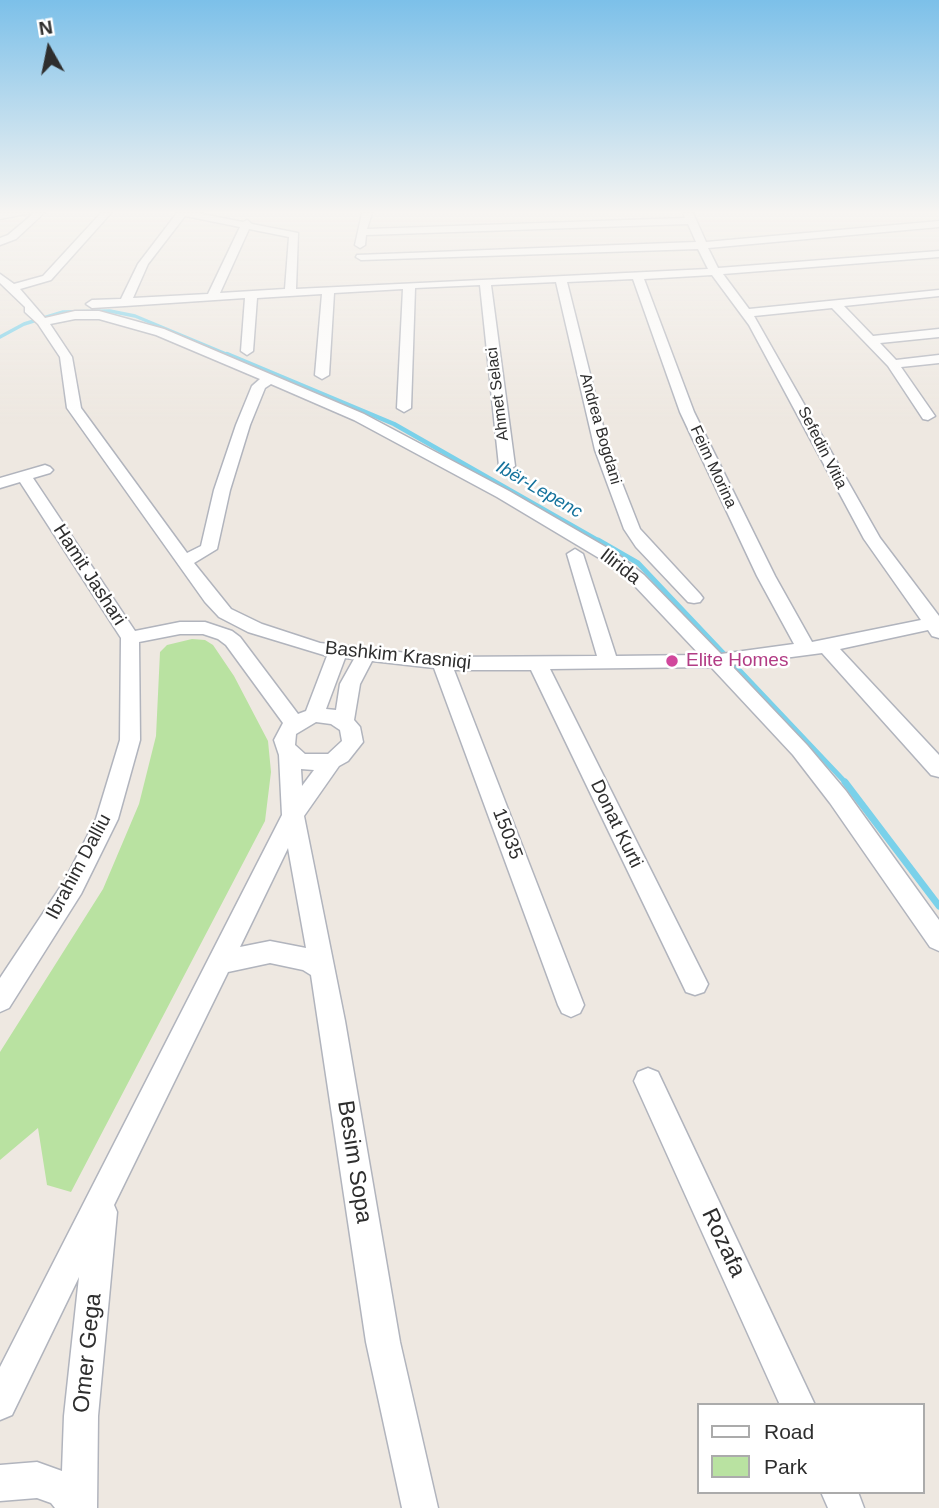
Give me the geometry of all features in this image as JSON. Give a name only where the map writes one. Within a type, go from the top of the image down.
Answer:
[{"type":"street","name":"Bashkim Krasniqi","points":[[7,283],[38,313],[66,357],[74,408],[184,561],[225,613],[255,628],[318,649],[338,652],[442,663],[537,663],[716,661],[827,646],[936,626]]},
{"type":"street","points":[[12,288],[27,283]]},
{"type":"street","points":[[125,303],[135,283]]},
{"type":"street","points":[[211,299],[218,283]]},
{"type":"street","points":[[290,293],[291,283]]},
{"type":"street","points":[[363,283],[363,289]]},
{"type":"street","points":[[64,305],[211,299],[449,283]]},
{"type":"street","name":"Ahmet Selaci","points":[[485,283],[506,466]]},
{"type":"street","name":"Andrea Bogdani","points":[[562,283],[602,450],[632,529],[695,598]]},
{"type":"street","name":"Feim Morina","points":[[640,283],[687,412],[766,576],[806,649]]},
{"type":"street","name":"Sefedin Vitia","points":[[724,283],[748,313],[853,507],[936,626]]},
{"type":"street","points":[[404,408],[409,286]]},
{"type":"street","points":[[322,375],[328,291]]},
{"type":"street","points":[[748,313],[939,293]]},
{"type":"street","points":[[247,351],[251,296]]},
{"type":"street","points":[[835,304],[893,364],[928,416]]},
{"type":"street","name":"Ilirida","points":[[38,313],[113,317],[160,331],[271,378],[383,429],[610,557],[638,579],[800,750],[838,797],[939,940]]},
{"type":"street","points":[[871,340],[939,333]]},
{"type":"street","points":[[893,364],[939,359]]},
{"type":"street","points":[[184,561],[209,549],[222,490],[243,425],[259,386],[271,378]]},
{"type":"street","points":[[0,483],[45,470]]},
{"type":"street","name":"Hamit Jashari","points":[[24,476],[130,638],[180,628],[205,628],[225,635],[233,641],[294,724]]},
{"type":"street","points":[[575,554],[608,661]]},
{"type":"street","name":"Ibrahim Dalliu","points":[[0,1000],[73,887],[107,819],[130,740],[130,638]]},
{"type":"street","points":[[827,646],[939,769]]},
{"type":"street","points":[[314,715],[338,652]]},
{"type":"street","name":"Besim Sopa","points":[[0,1404],[293,815],[332,761],[341,756],[353,742],[353,734],[344,721],[350,684],[366,654]]},
{"type":"street","name":"15035","points":[[442,663],[571,1005]]},
{"type":"street","name":"Donat Kurti","points":[[537,663],[695,984]]},
{"type":"street","points":[[294,724],[314,715],[326,715],[344,721]]},
{"type":"street","name":"Besim Sopa","points":[[294,724],[284,740],[290,755],[293,815],[323,970],[383,1342],[420,1508]]},
{"type":"street","points":[[290,755],[310,764],[332,761]]},
{"type":"street","points":[[221,962],[270,952],[310,960],[323,970]]},
{"type":"street","name":"Rozafa","points":[[648,1081],[797,1403]]},
{"type":"street","name":"Omer Gega","points":[[78,1508],[81,1416],[103,1199]]},
{"type":"street","points":[[0,1483],[37,1480],[63,1489],[78,1508]]},
{"type":"green space","points":[[192,639],[205,640],[213,645],[234,676],[268,741],[271,772],[265,821],[71,1192],[47,1185],[38,1128],[0,1160],[0,1052],[103,889],[139,804],[156,736],[160,652],[167,645]]},
{"type":"waterway","name":"Ibër-Lepenc","points":[[0,337],[24,324],[63,312],[110,311],[135,316],[231,356]]},
{"type":"waterway","name":"Ibër-Lepenc","points":[[227,354],[394,424],[601,542]]},
{"type":"waterway","name":"Ibër-Lepenc","points":[[598,540],[638,563],[847,784]]},
{"type":"waterway","name":"Ibër-Lepenc","points":[[845,782],[939,906]]},
{"type":"place","name":"Elite Homes","points":[[672,661]]}]
